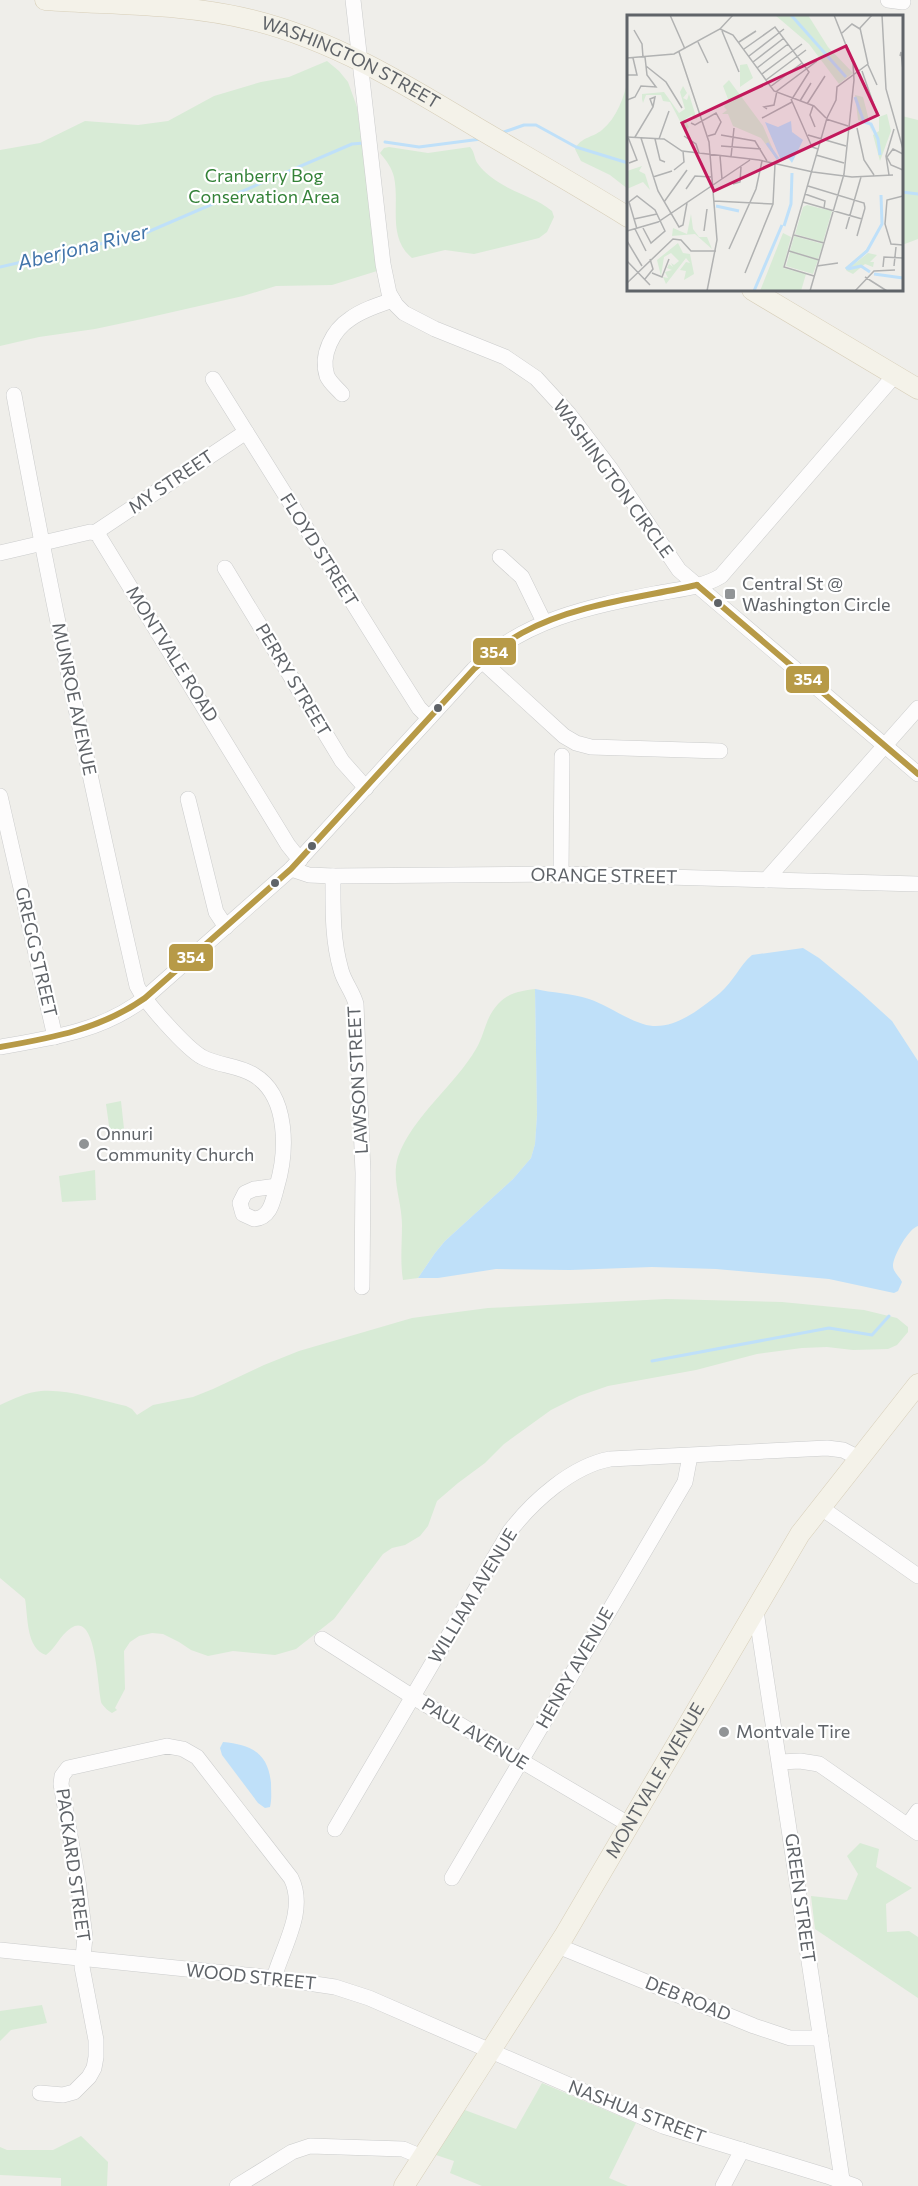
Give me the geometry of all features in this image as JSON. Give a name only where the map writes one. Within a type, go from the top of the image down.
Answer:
[{"type":"main road","name":"WASHINGTON STREET","points":[[45,0],[198,10],[228,14],[282,28],[359,60],[627,216]]},
{"type":"main road","points":[[754,291],[918,389]]},
{"type":"main road","name":"MONTVALE AVENUE","points":[[404,2186],[558,1946],[800,1534],[918,1384]]},
{"type":"street","points":[[342,394],[331,382],[326,372],[326,355],[330,341],[339,328],[351,318],[393,300],[384,275],[366,99],[359,60],[353,0]]},
{"type":"street","name":"WASHINGTON CIRCLE","points":[[393,300],[404,313],[505,357],[536,378],[569,414],[610,468],[676,566],[918,774]]},
{"type":"street","points":[[0,1047],[55,1037],[105,1023],[125,1013],[145,998],[296,864],[482,661],[509,640],[544,622],[602,606],[697,585],[724,573],[895,375]]},
{"type":"street","name":"FLOYD STREET","points":[[213,379],[393,668],[419,708],[429,718]]},
{"type":"street","name":"MUNROE AVENUE","points":[[14,395],[41,544],[99,821],[136,983],[145,998],[196,1053],[209,1060],[254,1075],[273,1094],[279,1109],[282,1131],[283,1164],[277,1186]]},
{"type":"street","name":"MY STREET","points":[[96,532],[246,432]]},
{"type":"street","points":[[0,553],[96,532]]},
{"type":"street","name":"MONTVALE ROAD","points":[[96,532],[288,845],[296,864]]},
{"type":"street","points":[[500,557],[520,575],[544,622]]},
{"type":"street","name":"PERRY STREET","points":[[225,568],[345,765],[366,788]]},
{"type":"street","points":[[482,661],[564,736],[576,744],[591,747],[720,751]]},
{"type":"street","points":[[766,880],[918,708]]},
{"type":"street","points":[[561,874],[562,756]]},
{"type":"street","name":"GREGG STREET","points":[[0,796],[55,1037]]},
{"type":"street","points":[[188,799],[216,912],[226,927]]},
{"type":"street","name":"ORANGE STREET","points":[[296,864],[309,875],[333,876],[561,874],[918,884]]},
{"type":"street","name":"LAWSON STREET","points":[[333,876],[333,923],[337,952],[344,980],[356,1004],[363,1173],[362,1287]]},
{"type":"street","name":"WILLIAM AVENUE","points":[[335,1829],[510,1531],[555,1487],[577,1471],[601,1461],[827,1448],[839,1449],[859,1458]]},
{"type":"street","name":"HENRY AVENUE","points":[[452,1878],[686,1479],[690,1456]]},
{"type":"street","points":[[820,1507],[918,1576]]},
{"type":"street","name":"GREEN STREET","points":[[756,1611],[821,2038],[847,2184]]},
{"type":"street","name":"PAUL AVENUE","points":[[322,1640],[630,1825]]},
{"type":"street","name":"PACKARD STREET","points":[[40,2093],[63,2096],[74,2092],[85,2082],[94,2068],[96,2040],[82,1967],[85,1937],[61,1784],[64,1772],[70,1767],[167,1746],[183,1749],[197,1757],[291,1878],[295,1888],[297,1899],[295,1915],[274,1978]]},
{"type":"street","points":[[780,1762],[800,1761],[819,1764],[913,1829],[918,1811]]},
{"type":"street","name":"DEB ROAD","points":[[558,1946],[754,2026],[790,2037],[821,2038]]},
{"type":"street","name":"WOOD STREET","points":[[0,1950],[323,1984],[347,1990],[491,2052]]},
{"type":"street","name":"NASHUA STREET","points":[[491,2052],[654,2122],[847,2184]]},
{"type":"street","points":[[237,2186],[292,2152],[310,2146],[403,2149],[422,2157]]},
{"type":"street","points":[[723,2186],[742,2150]]},
{"type":"green space","name":"Cranberry Bog Conservation Area","points":[[327,61],[348,82],[357,107],[377,271],[332,285],[276,286],[243,296],[142,319],[0,346],[0,150],[40,143],[85,121],[138,125],[168,121],[214,96],[261,82],[289,77]]},
{"type":"green space","points":[[627,82],[627,188],[610,175],[581,161],[575,149],[577,145],[602,130],[612,120],[622,100]]},
{"type":"green space","points":[[903,116],[918,120],[918,239],[903,245]]},
{"type":"green space","points":[[470,147],[483,171],[498,182],[541,203],[552,211],[554,217],[547,232],[539,238],[474,254],[445,250],[412,258],[404,250],[399,240],[394,177],[380,153],[384,148],[428,153]]},
{"type":"green space","points":[[535,989],[537,1115],[535,1144],[531,1158],[513,1179],[445,1241],[418,1278],[403,1280],[402,1216],[396,1182],[398,1157],[413,1128],[467,1062],[479,1043],[490,1015],[498,1004],[515,993]]},
{"type":"green space","points":[[121,1101],[125,1138],[111,1140],[106,1104]]},
{"type":"green space","points":[[95,1170],[96,1200],[62,1202],[59,1176]]},
{"type":"green space","points":[[666,1299],[782,1302],[864,1310],[897,1318],[908,1327],[908,1332],[897,1345],[888,1349],[853,1350],[827,1347],[757,1354],[696,1370],[608,1386],[579,1396],[551,1410],[504,1444],[485,1463],[437,1501],[428,1526],[420,1536],[383,1554],[334,1619],[296,1649],[275,1655],[233,1651],[208,1656],[191,1650],[163,1634],[152,1633],[139,1636],[130,1642],[124,1651],[125,1689],[115,1708],[117,1710],[112,1713],[102,1704],[95,1655],[87,1631],[80,1626],[71,1628],[46,1655],[39,1652],[31,1639],[25,1599],[0,1578],[0,1405],[15,1398],[36,1392],[62,1392],[126,1406],[137,1415],[153,1405],[193,1397],[299,1351],[412,1318],[488,1308]]},
{"type":"green space","points":[[860,1843],[879,1849],[876,1867],[912,1888],[886,1904],[887,1932],[909,1931],[918,1937],[918,1998],[815,1929],[811,1896],[847,1900],[858,1874],[847,1856]]},
{"type":"green space","points":[[42,2005],[47,2023],[11,2030],[0,2041],[0,2011]]},
{"type":"green space","points":[[542,2083],[636,2123],[609,2178],[628,2186],[482,2186],[450,2173],[454,2161],[436,2155],[462,2109],[516,2129]]},
{"type":"green space","points":[[81,2136],[108,2162],[107,2186],[61,2186],[61,2178],[0,2175],[0,2147],[7,2150],[53,2150]]},
{"type":"water","points":[[803,948],[819,958],[892,1021],[918,1061],[918,1226],[906,1237],[894,1261],[894,1270],[902,1282],[898,1291],[894,1293],[829,1279],[716,1269],[652,1267],[570,1270],[496,1269],[438,1278],[418,1278],[445,1241],[513,1179],[531,1158],[535,1144],[537,1115],[535,989],[582,997],[643,1024],[664,1025],[674,1023],[694,1013],[712,1000],[725,989],[752,955]]},
{"type":"water","points":[[223,1742],[250,1748],[262,1758],[271,1783],[270,1807],[265,1808],[258,1803],[222,1755],[220,1748]]},
{"type":"waterway","name":"Aberjona River","points":[[501,133],[524,125],[536,125],[576,147],[627,163]]},
{"type":"waterway","name":"Aberjona River","points":[[385,142],[419,147],[481,139]]},
{"type":"waterway","name":"Aberjona River","points":[[0,267],[143,234],[352,144],[364,143]]},
{"type":"waterway","name":"Aberjona River","points":[[903,192],[918,194]]},
{"type":"waterway","points":[[652,1361],[829,1328],[872,1335],[889,1316]]},
{"type":"transit line","name":"354","points":[[697,585],[918,774]]},
{"type":"transit line","name":"354","points":[[0,1047],[76,1031],[128,1009],[145,998],[291,869],[474,669],[509,641],[542,623],[585,608],[697,585]]},
{"type":"place","name":"Central St @ Washington Circle","points":[[730,594]]},
{"type":"place","name":"Onnuri Community Church","points":[[84,1144]]},
{"type":"place","name":"Montvale Tire","points":[[724,1732]]}]
